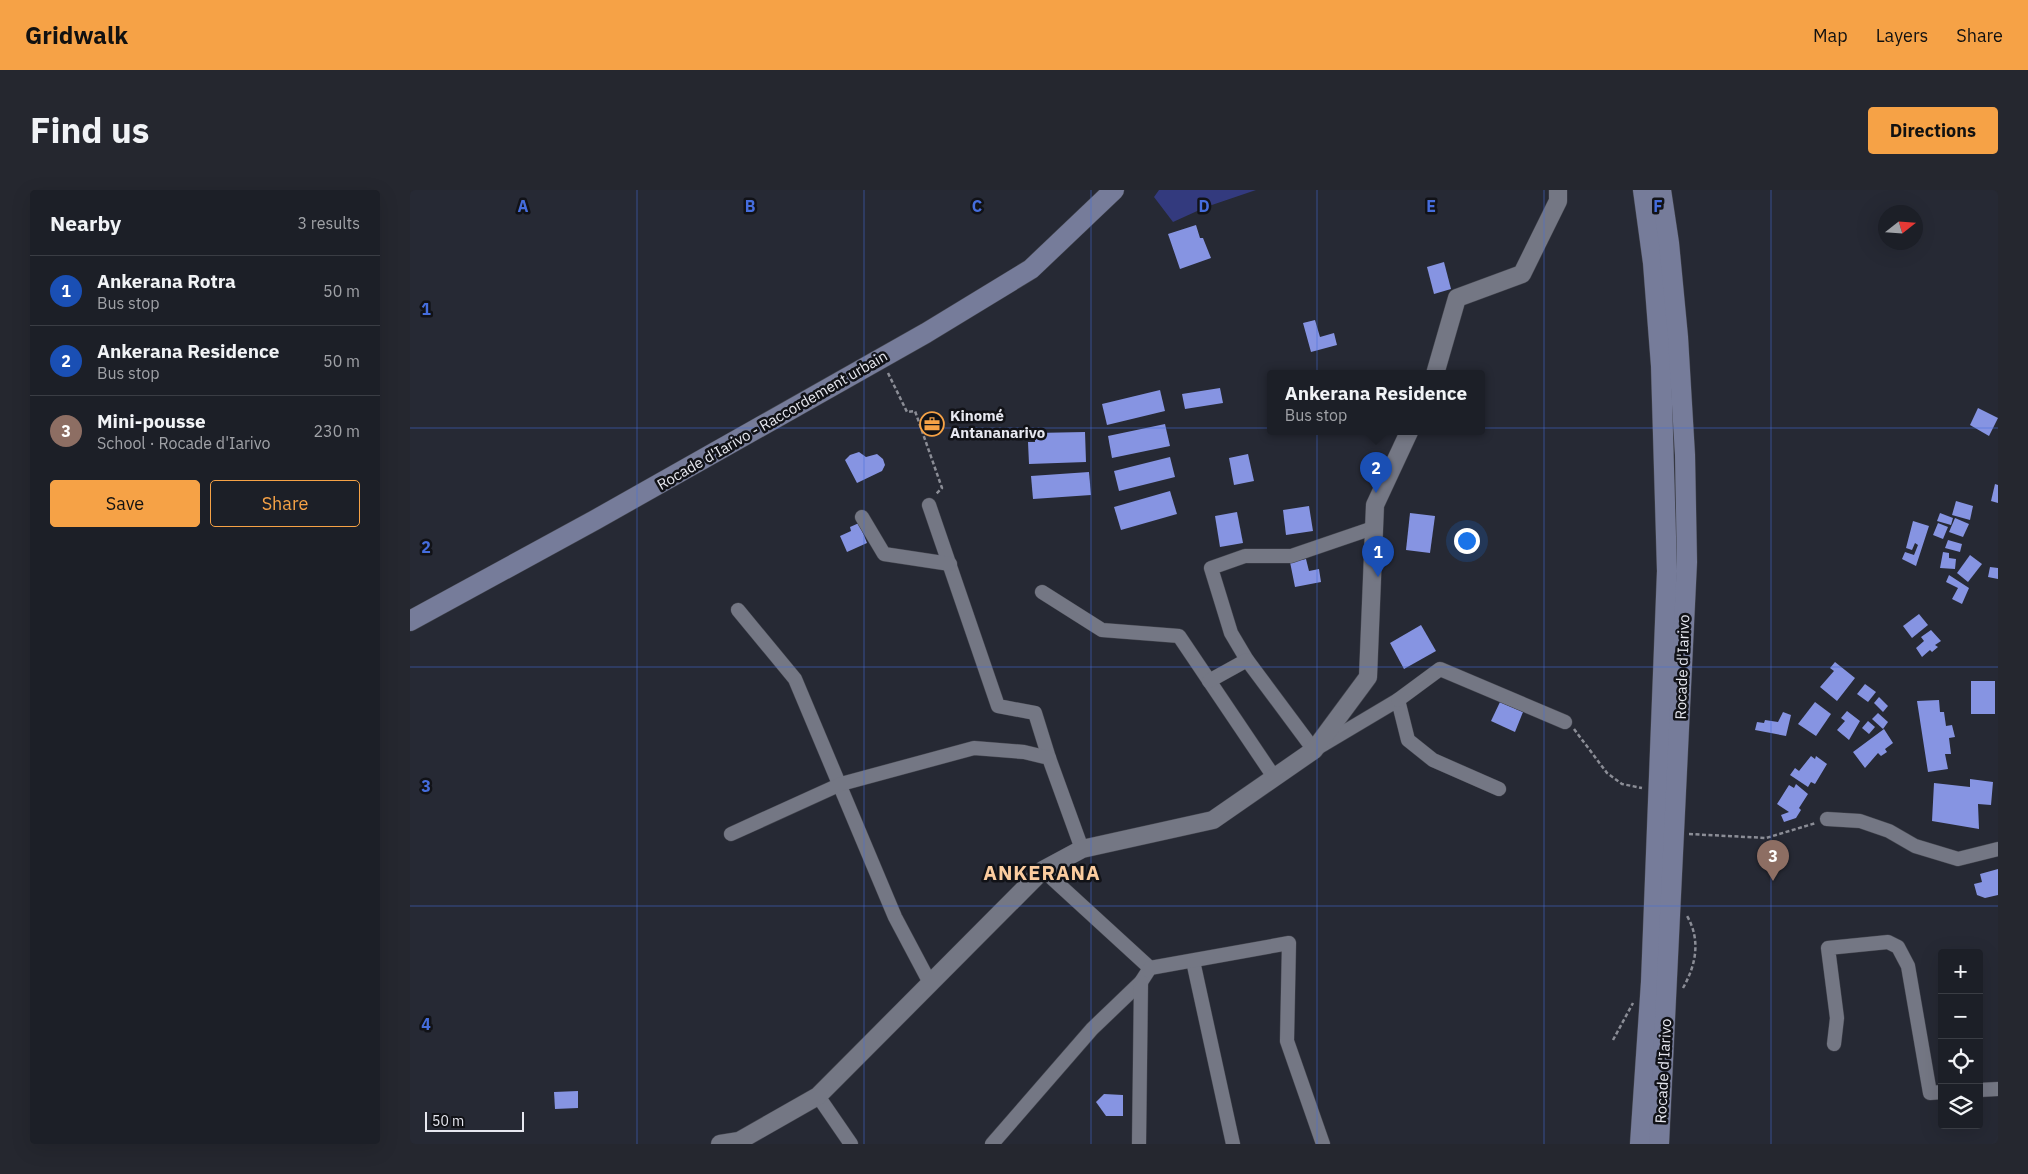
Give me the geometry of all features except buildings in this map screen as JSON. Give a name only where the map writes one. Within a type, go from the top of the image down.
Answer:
[{"type":"main road","name":"Rocade d'Iarivo - Raccordement urbain","points":[[410,621],[604,515],[881,358],[1030,268],[1114,190]]},
{"type":"main road","name":"Rocade d'Iarivo","points":[[1640,1144],[1651,982],[1667,571],[1661,366],[1653,263],[1643,190]]},
{"type":"main road","name":"Rocade d'Iarivo","points":[[1659,1144],[1686,562],[1685,455],[1678,336],[1669,243],[1661,190]]},
{"type":"street","points":[[1436,370],[1457,298],[1522,274],[1558,201],[1558,190]]},
{"type":"street","points":[[1314,750],[1368,678],[1375,504],[1408,435]]},
{"type":"street","points":[[929,505],[998,706],[1035,713],[1082,849]]},
{"type":"street","points":[[862,517],[884,554],[950,564]]},
{"type":"street","points":[[1314,750],[1247,660],[1231,632],[1212,568],[1245,556],[1291,556],[1373,528]]},
{"type":"street","points":[[1042,592],[1102,630],[1179,636],[1274,777]]},
{"type":"street","points":[[738,610],[795,679],[841,784],[895,917],[930,983]]},
{"type":"street","points":[[1209,681],[1247,660]]},
{"type":"street","points":[[720,1144],[739,1140],[818,1096],[1043,870],[1082,849],[1213,820],[1314,750],[1398,700],[1440,669],[1565,722]]},
{"type":"street","points":[[1398,700],[1408,740],[1433,760],[1500,789]]},
{"type":"street","points":[[731,834],[841,784],[974,748],[1024,752],[1049,758]]},
{"type":"street","points":[[1827,819],[1860,821],[1889,831],[1914,846],[1958,859],[1998,849]]},
{"type":"street","points":[[1043,870],[1150,968]]},
{"type":"street","points":[[1834,1044],[1837,1018],[1828,948],[1888,942],[1898,947],[1908,966],[1930,1093],[1938,1092]]},
{"type":"street","points":[[992,1144],[1092,1028],[1141,982],[1150,968],[1289,943],[1287,1042],[1322,1144]]},
{"type":"street","points":[[1193,961],[1233,1144]]},
{"type":"street","points":[[1139,1144],[1141,982]]},
{"type":"street","points":[[1983,1090],[1998,1089]]},
{"type":"street","points":[[818,1096],[851,1144]]},
{"type":"path","points":[[881,358],[907,412],[914,411],[938,475],[942,488],[932,498],[929,505]]},
{"type":"path","points":[[1565,722],[1590,748],[1607,773],[1622,784],[1642,787],[1641,797]]},
{"type":"path","points":[[1687,834],[1766,838],[1827,819]]},
{"type":"path","points":[[1682,990],[1694,969],[1696,935],[1685,913]]},
{"type":"path","points":[[1614,1040],[1633,1004],[1633,994]]},
{"type":"shaded area","points":[[1159,190],[1256,190],[1206,207],[1173,222],[1154,197]]},
{"type":"place","name":"Kinomé Antananarivo","points":[[932,424]]},
{"type":"place","name":"Ankerana Residence","points":[[1376,493]]},
{"type":"place","name":"Ankerana Rotra","points":[[1378,577]]},
{"type":"place","name":"Mini-pousse","points":[[1773,881]]},
{"type":"district","name":"ANKERANA","points":[[1042,872]]}]
